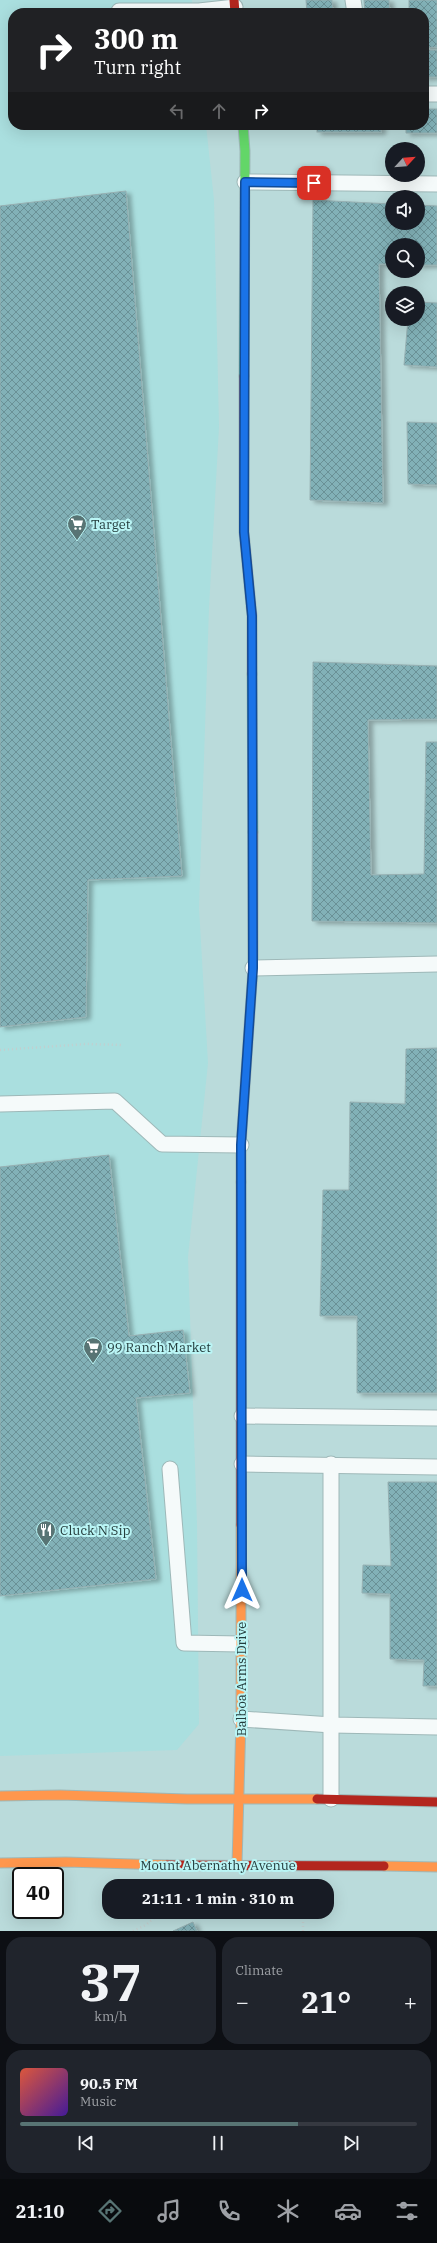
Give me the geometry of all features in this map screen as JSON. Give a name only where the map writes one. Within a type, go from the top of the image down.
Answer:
[{"type":"street","name":"Balboa Arms Drive","points":[[237,1866],[241,1719],[241,1145],[253,968],[252,616],[244,532],[245,182],[243,130]]},
{"type":"street","points":[[0,1796],[60,1795],[437,1802]]},
{"type":"street","name":"Mount Abernathy Avenue","points":[[0,1863],[66,1862],[191,1866],[437,1867]]},
{"type":"lane","points":[[245,182],[437,184]]},
{"type":"lane","points":[[253,968],[437,964]]},
{"type":"lane","points":[[0,1104],[115,1101],[162,1144],[241,1145]]},
{"type":"lane","points":[[242,1416],[437,1418]]},
{"type":"lane","points":[[242,1464],[331,1464],[437,1467]]},
{"type":"lane","points":[[331,1464],[331,1799]]},
{"type":"lane","points":[[170,1469],[184,1643],[241,1644]]},
{"type":"lane","points":[[241,1719],[332,1725],[437,1727]]},
{"type":"path","points":[[0,1050],[86,1044],[123,1045]]},
{"type":"path","points":[[133,1931],[146,1925],[153,1919]]},
{"type":"path","points":[[303,1919],[303,1931]]},
{"type":"shaded area","points":[[0,0],[192,0],[193,8],[8,8],[8,130],[207,130],[214,200],[219,427],[209,608],[199,908],[208,1063],[188,1257],[197,1524],[199,1724],[177,1750],[0,1756]]},
{"type":"building","points":[[306,0],[332,0],[333,8],[307,8]]},
{"type":"building","points":[[364,0],[389,0],[390,8],[365,8]]},
{"type":"building","points":[[409,0],[437,0],[437,47],[429,48],[429,8],[409,8]]},
{"type":"building","points":[[429,50],[437,50],[437,77],[429,77]]},
{"type":"building","points":[[429,109],[437,109],[437,133],[406,133],[406,130],[429,130]]},
{"type":"building","points":[[317,130],[381,130],[381,132],[317,132]]},
{"type":"building","name":"Target","points":[[126,191],[182,876],[88,880],[86,1017],[0,1027],[0,206]]},
{"type":"building","points":[[313,200],[385,204],[385,230],[425,230],[425,205],[437,206],[437,265],[425,265],[425,238],[385,238],[385,264],[379,264],[383,503],[310,500]]},
{"type":"building","points":[[425,302],[437,303],[437,367],[404,365],[407,326],[425,326]]},
{"type":"building","points":[[407,422],[437,423],[437,485],[408,484]]},
{"type":"building","points":[[313,662],[437,666],[437,719],[368,720],[371,875],[424,874],[426,742],[437,742],[437,923],[312,921]]},
{"type":"building","points":[[437,1048],[437,1393],[357,1393],[357,1316],[320,1316],[323,1190],[349,1190],[350,1102],[405,1104],[406,1049]]},
{"type":"building","name":"99 Ranch Market","points":[[109,1155],[129,1336],[183,1330],[190,1393],[136,1398],[156,1579],[0,1596],[0,1167]]},
{"type":"building","points":[[388,1482],[437,1482],[437,1686],[423,1686],[424,1660],[390,1659],[390,1594],[362,1593],[363,1565],[391,1566]]},
{"type":"building","points":[[193,1922],[197,1931],[173,1931]]},
{"type":"traffic: fast","points":[[243,130],[245,151],[244,376]]},
{"type":"traffic: fast","points":[[252,674],[253,832]]},
{"type":"traffic: slow","points":[[241,1182],[241,1145],[253,968],[253,832]]},
{"type":"traffic: slow","points":[[237,1865],[241,1719],[241,1525]]},
{"type":"traffic: slow","points":[[0,1796],[60,1795],[187,1799],[317,1799]]},
{"type":"traffic: slow","points":[[0,1863],[66,1862],[167,1865]]},
{"type":"traffic: slow","points":[[384,1866],[437,1867]]},
{"type":"traffic: jam","points":[[234,0],[235,8]]},
{"type":"traffic: jam","points":[[244,376],[244,532],[252,616],[252,674]]},
{"type":"traffic: jam","points":[[241,1182],[241,1525]]},
{"type":"traffic: jam","points":[[317,1799],[437,1802]]},
{"type":"traffic: jam","points":[[167,1865],[384,1866]]},
{"type":"place","name":"Target","points":[[77,541]]},
{"type":"place","name":"99 Ranch Market","points":[[93,1364]]},
{"type":"place","name":"Cluck N Sip","points":[[46,1547]]},
{"type":"route","points":[[242,1590],[241,1145],[253,968],[252,616],[244,532],[245,182],[314,183]]}]
